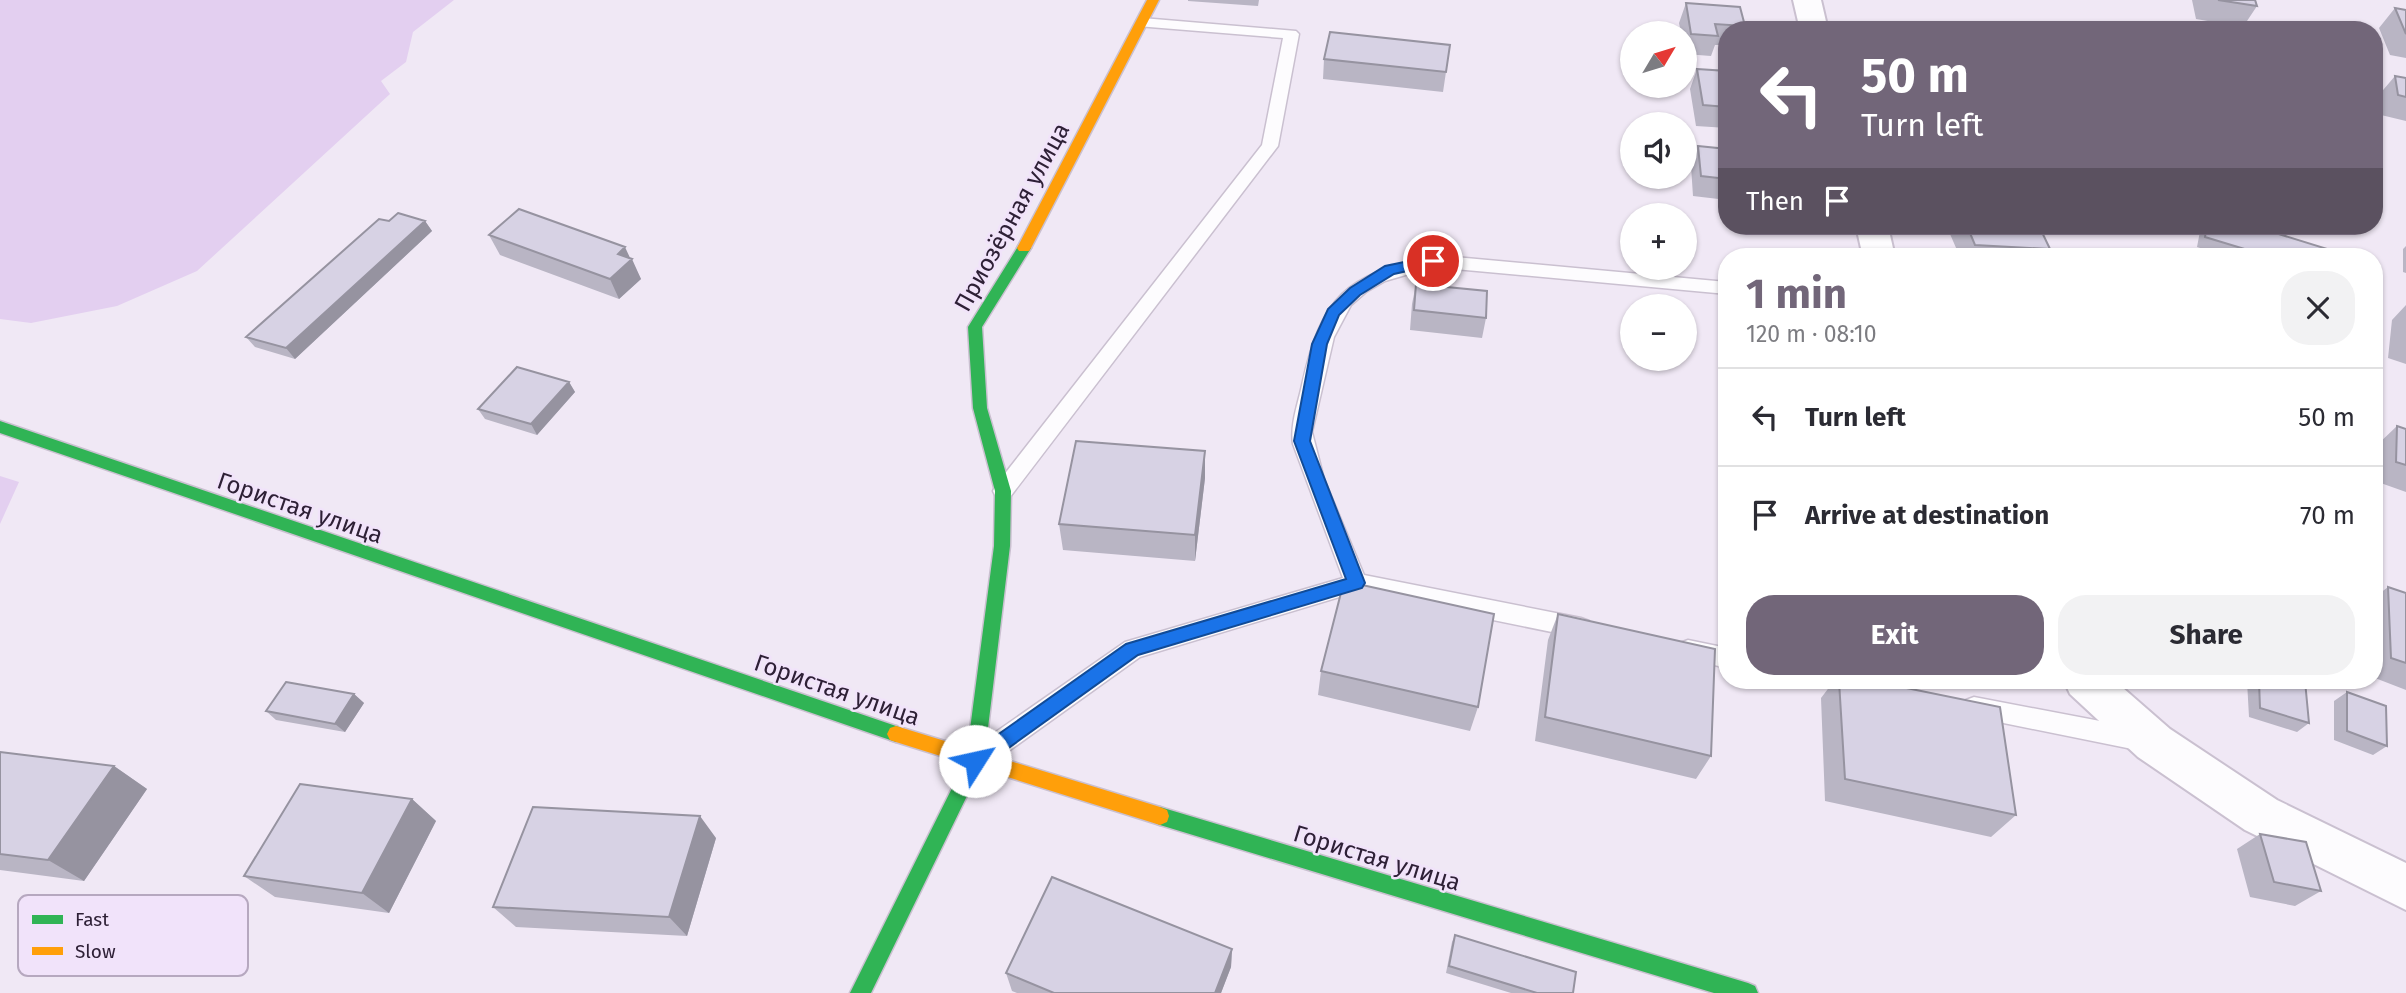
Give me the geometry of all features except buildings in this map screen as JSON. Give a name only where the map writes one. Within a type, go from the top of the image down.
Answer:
[{"type":"street","name":"Приозёрная улица","points":[[860,993],[975,761],[1002,546],[1003,491],[980,408],[975,327],[1037,226],[1153,0]]},
{"type":"street","points":[[1807,0],[1812,21]]},
{"type":"street","name":"Гористая улица","points":[[0,427],[381,560],[975,761],[1748,993]]},
{"type":"street","points":[[2094,689],[2154,743],[2261,815],[2406,887]]},
{"type":"lane","points":[[1003,491],[1270,146],[1290,34],[1142,23]]},
{"type":"lane","points":[[1356,583],[1302,441],[1320,344],[1333,313],[1355,292],[1390,270],[1433,261],[1718,287]]},
{"type":"lane","points":[[975,761],[1133,649],[1356,583],[1595,631]]},
{"type":"lane","points":[[1674,647],[1718,655]]},
{"type":"lane","points":[[1952,702],[2154,743]]},
{"type":"shaded area","points":[[0,0],[454,0],[413,32],[406,62],[381,81],[390,94],[197,271],[117,306],[31,323],[0,319]]},
{"type":"shaded area","points":[[0,476],[19,482],[0,524]]},
{"type":"traffic: fast","points":[[860,993],[975,761],[1002,546],[1003,491],[980,408],[975,327],[1024,248]]},
{"type":"traffic: fast","points":[[0,427],[896,734]]},
{"type":"traffic: fast","points":[[1160,816],[1748,993]]},
{"type":"traffic: slow","points":[[1024,248],[1153,0]]},
{"type":"traffic: slow","points":[[896,734],[1160,816]]},
{"type":"route","points":[[975,761],[1133,649],[1356,583],[1302,441],[1320,344],[1333,313],[1355,292],[1390,270],[1433,261]]}]
